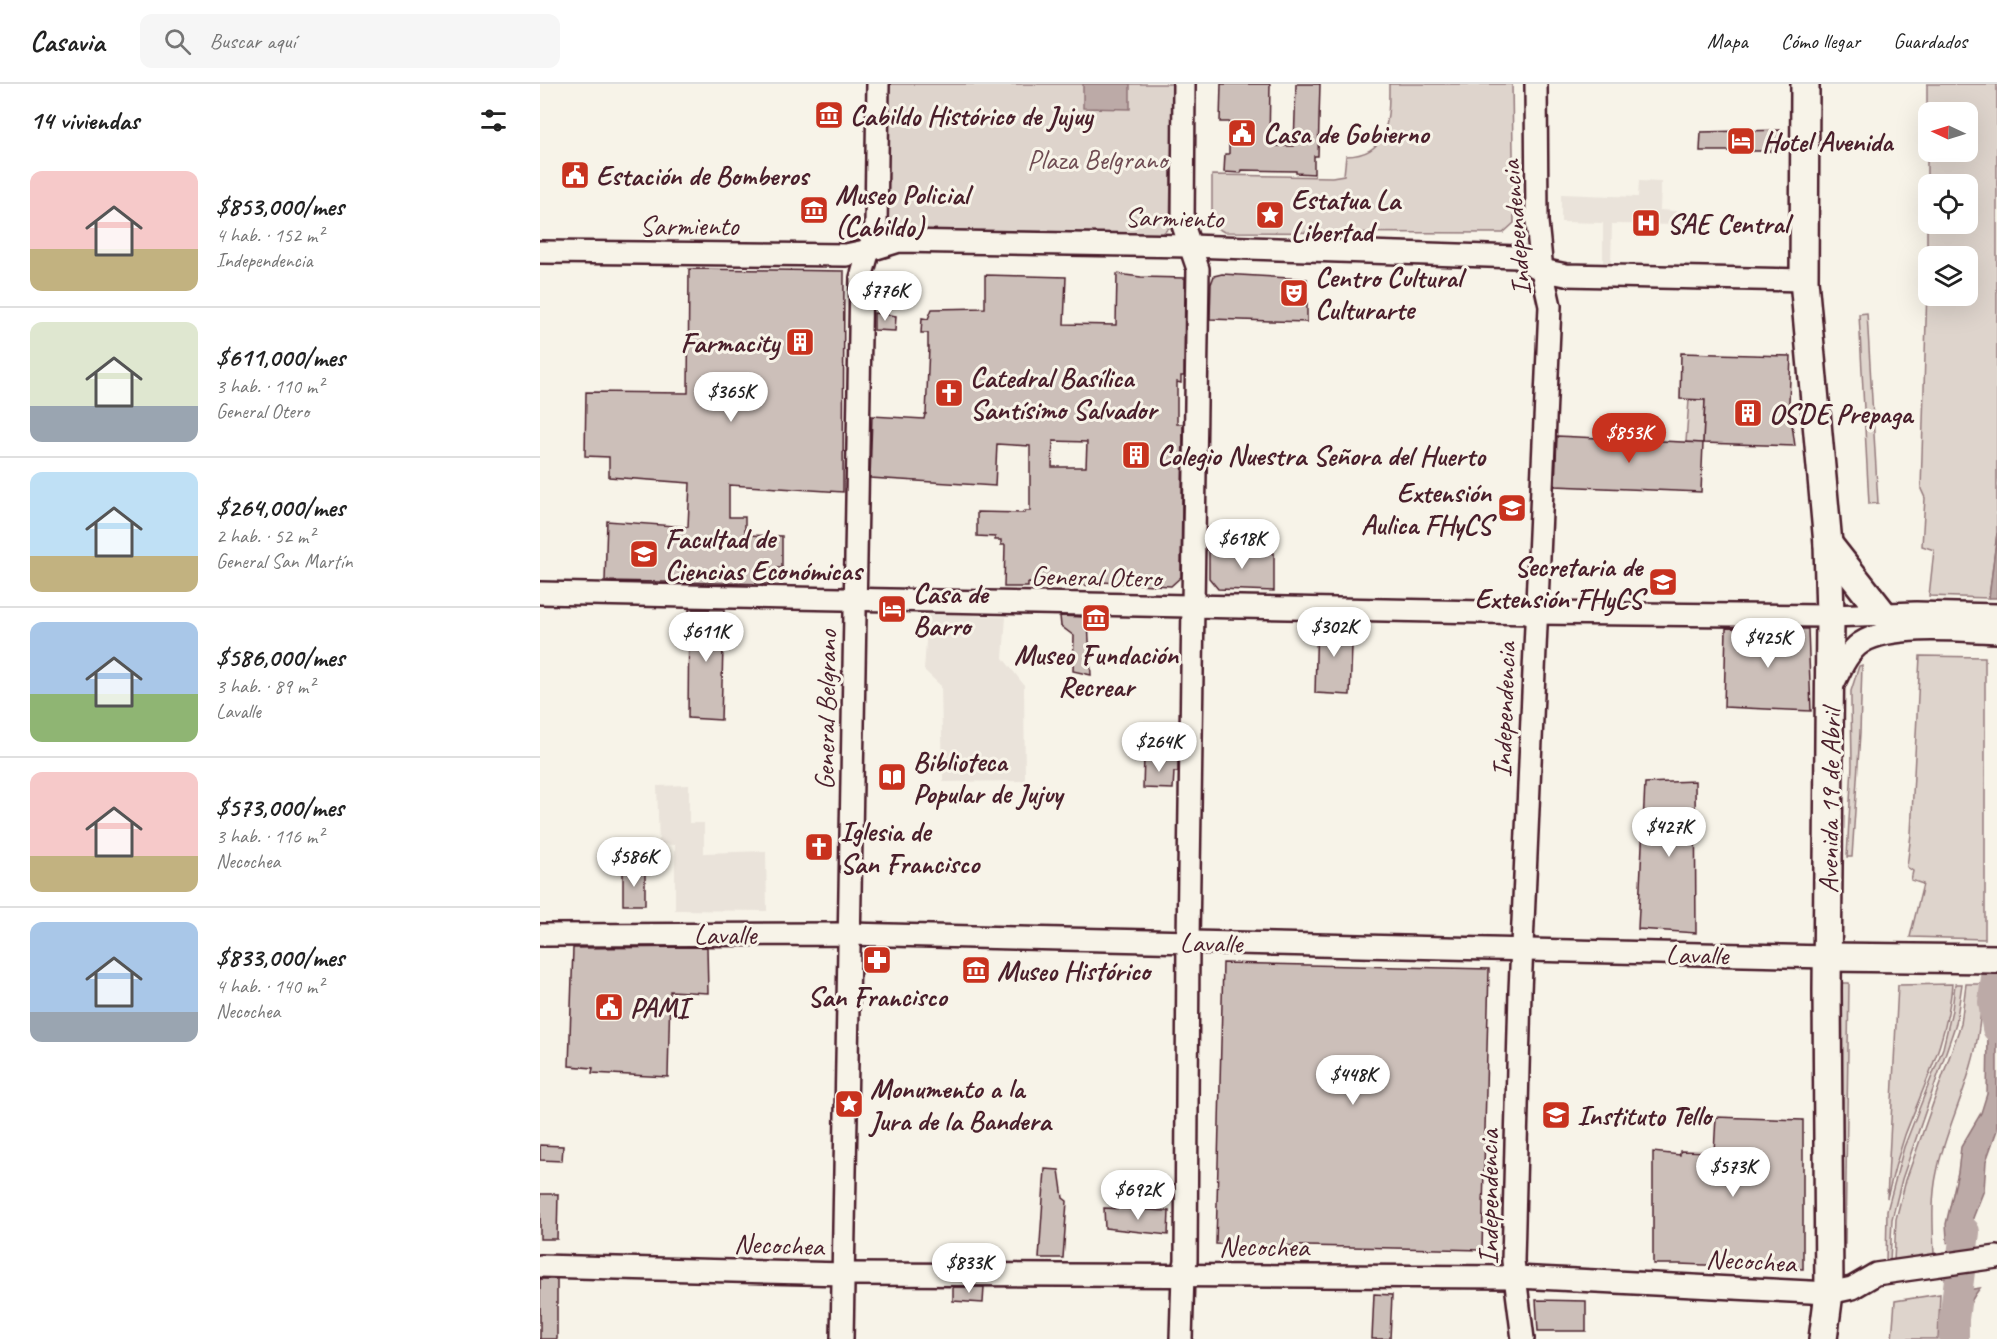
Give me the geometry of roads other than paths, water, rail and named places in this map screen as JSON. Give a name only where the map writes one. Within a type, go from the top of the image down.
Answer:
[{"type":"main road","name":"Avenida 19 de Abril","points":[[1805,84],[1804,280],[1828,544],[1830,616],[1829,1293],[1823,1339]]},
{"type":"main road","points":[[1828,544],[1883,614]]},
{"type":"main road","name":"Lavalle","points":[[1828,957],[1997,959]]},
{"type":"street","name":"General Belgrano","points":[[842,1339],[861,278],[876,225],[878,84]]},
{"type":"street","points":[[1181,1339],[1183,1274],[1186,1261],[1188,941],[1198,269],[1182,225],[1184,84]]},
{"type":"street","name":"Independencia","points":[[1523,1339],[1513,1261],[1535,613],[1550,306],[1542,270],[1537,222],[1536,84]]},
{"type":"street","name":"Sarmiento","points":[[540,252],[846,255],[899,241],[1190,246],[1518,257],[1542,270],[1566,275],[1804,280]]},
{"type":"street","name":"General Otero","points":[[540,593],[1535,613],[1830,616],[1883,614],[1915,621]]},
{"type":"street","points":[[1831,690],[1851,653],[1868,638],[1915,621],[1997,615]]},
{"type":"street","points":[[1915,621],[1997,632]]},
{"type":"street","name":"Lavalle","points":[[540,934],[848,934],[1828,957]]},
{"type":"street","name":"Necochea","points":[[540,1266],[844,1274],[1516,1276],[1829,1293],[1852,1288],[1876,1274],[1997,1257]]},
{"type":"waterway","points":[[1997,969],[1993,1002],[1997,1028]]},
{"type":"waterway","points":[[1954,1339],[1954,1319],[1965,1232]]},
{"type":"place","name":"Cabildo Histórico de Jujuy","points":[[829,115]]},
{"type":"place","name":"Casa de Gobierno","points":[[1242,133]]},
{"type":"place","name":"Hotel Avenida","points":[[1741,141]]},
{"type":"place","name":"Estación de Bomberos","points":[[575,175]]},
{"type":"place","name":"Museo Policial (Cabildo)","points":[[814,210]]},
{"type":"place","name":"Estatua La Libertad","points":[[1270,215]]},
{"type":"place","name":"SAE Central","points":[[1646,223]]},
{"type":"place","name":"Centro Cultural Culturarte","points":[[1294,293]]},
{"type":"place","name":"Farmacity","points":[[800,342]]},
{"type":"place","name":"Catedral Basílica Santísimo Salvador","points":[[949,393]]},
{"type":"place","name":"OSDE Prepaga","points":[[1748,413]]},
{"type":"place","name":"Colegio Nuestra Señora del Huerto","points":[[1136,455]]},
{"type":"place","name":"Extensión Aulica FHyCS","points":[[1512,508]]},
{"type":"place","name":"Facultad de Ciencias Económicas","points":[[644,554]]},
{"type":"place","name":"Secretaria de Extensión FHyCS","points":[[1663,582]]},
{"type":"place","name":"Casa de Barro","points":[[892,609]]},
{"type":"place","name":"Museo Fundación Recrear","points":[[1096,618]]},
{"type":"place","name":"Biblioteca Popular de Jujuy","points":[[892,777]]},
{"type":"place","name":"Iglesia de San Francisco","points":[[819,847]]},
{"type":"place","name":"San Francisco","points":[[877,960]]},
{"type":"place","name":"Museo Histórico","points":[[976,970]]},
{"type":"place","name":"PAMI","points":[[609,1007]]},
{"type":"place","name":"Monumento a la Jura de la Bandera","points":[[849,1104]]},
{"type":"place","name":"Instituto Tello","points":[[1556,1115]]},
{"type":"park label","name":"Plaza Belgrano","points":[[1097,159]]}]
